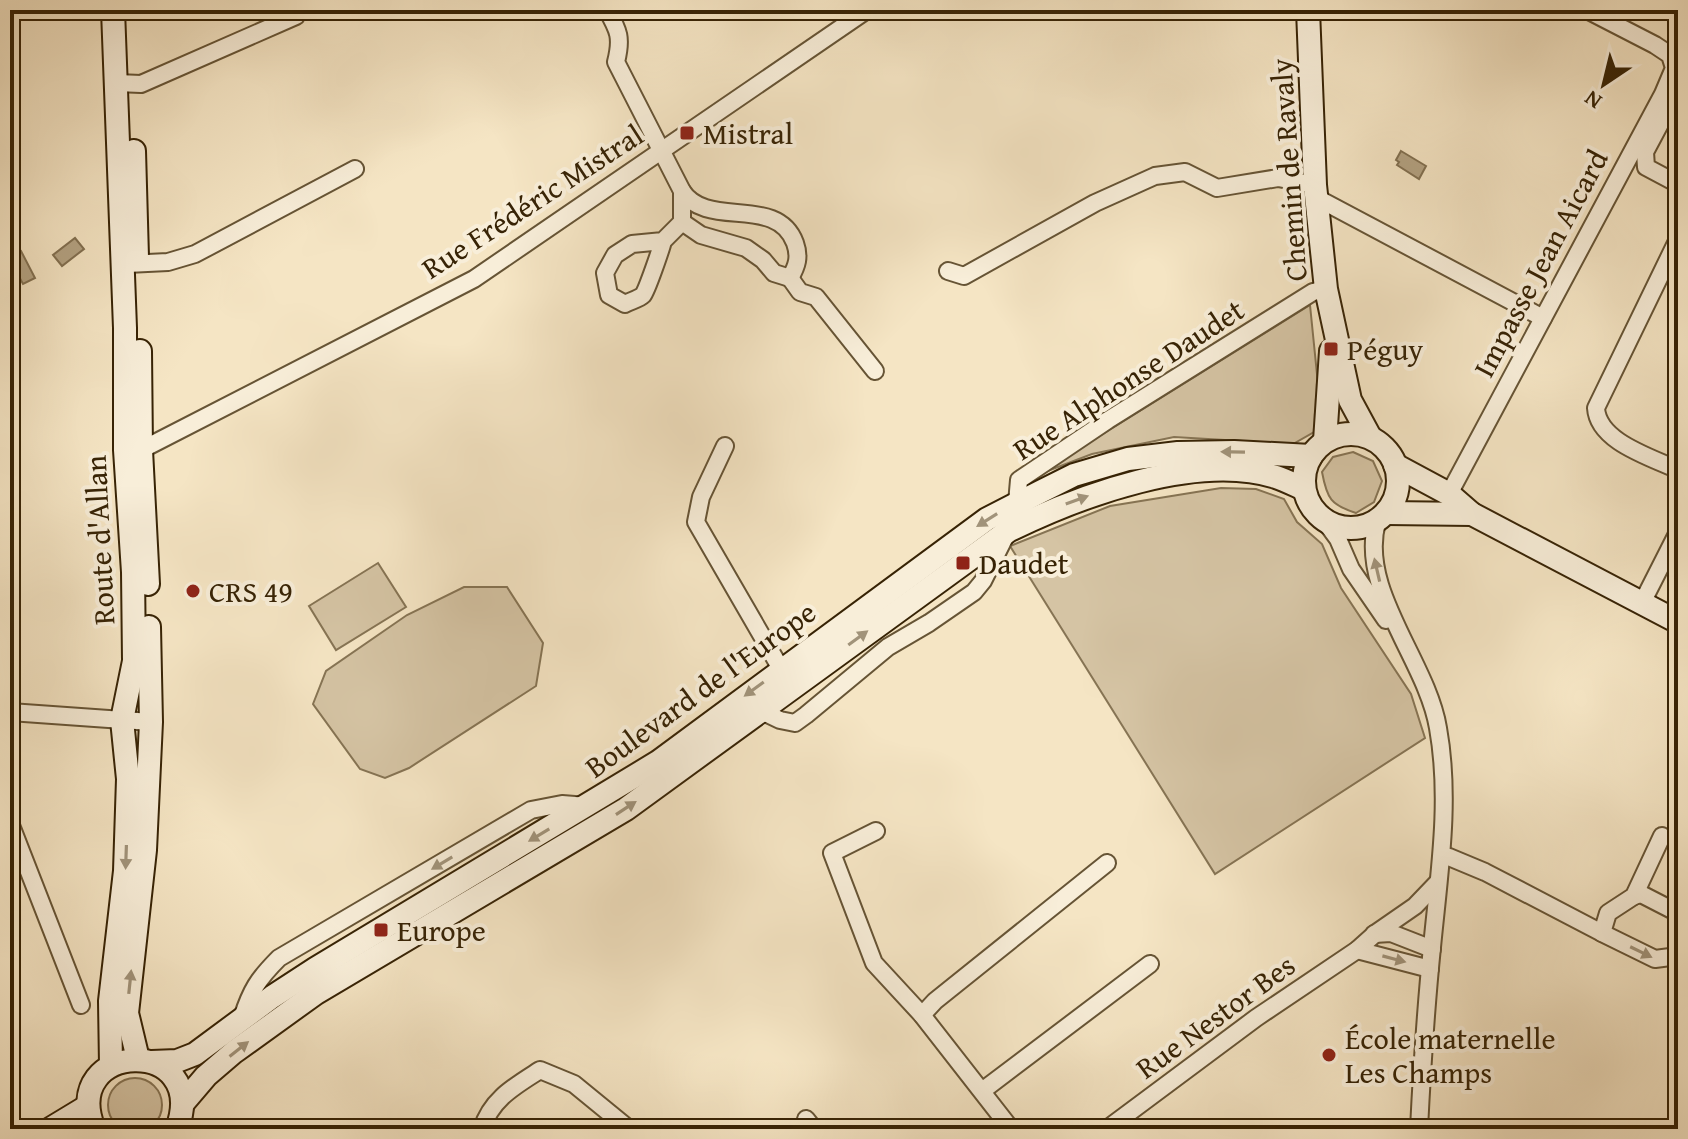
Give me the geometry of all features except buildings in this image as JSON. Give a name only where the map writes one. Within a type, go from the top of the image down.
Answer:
[{"type":"main road","name":"Route d'Allan","points":[[113,10],[124,83]]},
{"type":"main road","name":"Route d'Allan","points":[[111,1065],[110,1001],[125,871],[128,779],[122,720],[134,661],[130,264],[124,83],[127,10]]},
{"type":"main road","name":"Chemin de Ravaly","points":[[1308,10],[1316,192],[1326,289],[1350,400],[1370,437]]},
{"type":"main road","name":"Chemin de Ravaly","points":[[1318,448],[1332,326]]},
{"type":"main road","points":[[1382,517],[1395,500],[1399,485],[1395,465],[1382,446],[1370,437],[1355,434],[1339,435],[1318,448],[1303,478],[1304,489],[1310,505],[1334,526],[1350,529],[1382,517],[1472,514]]},
{"type":"main road","name":"Boulevard de l'Europe","points":[[111,1065],[124,1060],[177,1061],[195,1054],[315,969],[658,762],[987,519],[1017,503],[1074,475],[1128,459],[1206,452],[1318,448]]},
{"type":"main road","name":"Route d'Allan","points":[[133,450],[147,540],[151,722],[145,850],[127,1013],[145,1060]]},
{"type":"main road","points":[[1395,465],[1449,494],[1472,514],[1678,622]]},
{"type":"main road","name":"Boulevard de l'Europe","points":[[183,1103],[206,1076],[234,1052],[316,993],[626,809],[1008,531],[1074,500],[1146,479],[1180,474],[1250,472],[1277,477],[1304,489]]},
{"type":"main road","points":[[145,1060],[174,1078],[183,1103],[177,1129]]},
{"type":"main road","points":[[94,1129],[88,1106],[94,1083],[111,1065]]},
{"type":"main road","points":[[50,1129],[88,1106]]},
{"type":"street","points":[[607,10],[618,30],[620,43],[616,62],[682,191],[682,222],[663,241]]},
{"type":"street","name":"Rue Frédéric Mistral","points":[[133,450],[474,279],[867,10]]},
{"type":"street","name":"Impasse Jean Aicard","points":[[1449,494],[1663,94],[1674,68],[1670,55],[1655,45],[1587,10]]},
{"type":"street","points":[[124,83],[141,84],[296,16]]},
{"type":"street","points":[[1678,90],[1645,152],[1644,160],[1646,167],[1678,184]]},
{"type":"street","points":[[130,264],[168,262],[195,254],[355,169]]},
{"type":"street","points":[[948,271],[964,276],[1095,203],[1155,176],[1185,172],[1217,188],[1278,178],[1316,192],[1543,318]]},
{"type":"street","points":[[682,191],[701,207],[774,220],[791,232],[797,249],[797,266],[790,278]]},
{"type":"street","points":[[682,222],[701,235],[746,248],[774,273],[790,278],[800,292],[816,297],[875,371]]},
{"type":"street","points":[[1678,239],[1596,408],[1596,420],[1613,438],[1678,470]]},
{"type":"street","name":"Rue Alphonse Daudet","points":[[1017,503],[1019,480],[1108,420],[1313,292],[1326,289]]},
{"type":"street","points":[[725,446],[701,497],[696,522],[781,669]]},
{"type":"street","points":[[1382,517],[1372,538],[1374,562],[1384,597],[1418,667],[1438,725],[1443,764],[1442,856],[1430,969],[1419,1129]]},
{"type":"street","points":[[1324,520],[1338,539],[1351,569],[1418,667]]},
{"type":"street","points":[[1642,603],[1678,532]]},
{"type":"street","points":[[10,712],[151,722]]},
{"type":"street","points":[[10,823],[81,1005]]},
{"type":"street","points":[[876,831],[832,853],[874,963],[922,1015],[1011,1129]]},
{"type":"street","points":[[1634,896],[1662,836]]},
{"type":"street","points":[[1442,856],[1485,872],[1655,959],[1678,956]]},
{"type":"street","points":[[922,1015],[935,1001],[1107,863]]},
{"type":"street","name":"Rue Nestor Bes","points":[[1107,1129],[1256,1018],[1357,950],[1374,934],[1415,906],[1438,882]]},
{"type":"street","points":[[1602,933],[1608,913],[1641,894],[1678,913]]},
{"type":"street","points":[[1374,934],[1391,933],[1432,949]]},
{"type":"street","points":[[1357,950],[1430,969]]},
{"type":"street","points":[[982,1091],[1150,964]]},
{"type":"street","points":[[482,1129],[486,1113],[505,1093],[540,1070],[574,1084],[629,1129]]},
{"type":"shaded area","points":[[1401,151],[1426,166],[1419,179],[1397,165]]},
{"type":"shaded area","points":[[75,238],[84,249],[62,266],[53,255]]},
{"type":"shaded area","points":[[21,251],[35,278],[23,284],[10,260],[10,256]]},
{"type":"shaded area","points":[[1310,305],[1320,404],[1314,432],[1293,444],[1174,437],[1092,454],[1037,475]]},
{"type":"shaded area","points":[[1353,452],[1373,461],[1382,481],[1374,502],[1356,513],[1332,500],[1322,472],[1333,457]]},
{"type":"shaded area","points":[[1221,488],[1256,489],[1284,499],[1297,522],[1322,544],[1341,588],[1411,694],[1425,738],[1215,874],[1010,546],[1110,506]]},
{"type":"shaded area","points":[[378,563],[406,607],[336,650],[309,606]]},
{"type":"shaded area","points":[[464,587],[507,587],[543,643],[536,686],[409,768],[385,778],[360,769],[313,704],[326,671],[407,615]]},
{"type":"shaded area","points":[[135,1078],[154,1086],[162,1105],[154,1124],[135,1132],[116,1124],[108,1105],[116,1086]]},
{"type":"place","name":"Mistral","points":[[687,133]]},
{"type":"place","name":"Péguy","points":[[1331,349]]},
{"type":"place","name":"Daudet","points":[[963,563]]},
{"type":"place","name":"CRS 49","points":[[193,591]]},
{"type":"place","name":"Europe","points":[[381,930]]},
{"type":"place","name":"École maternelle Les Champs","points":[[1329,1055]]}]
